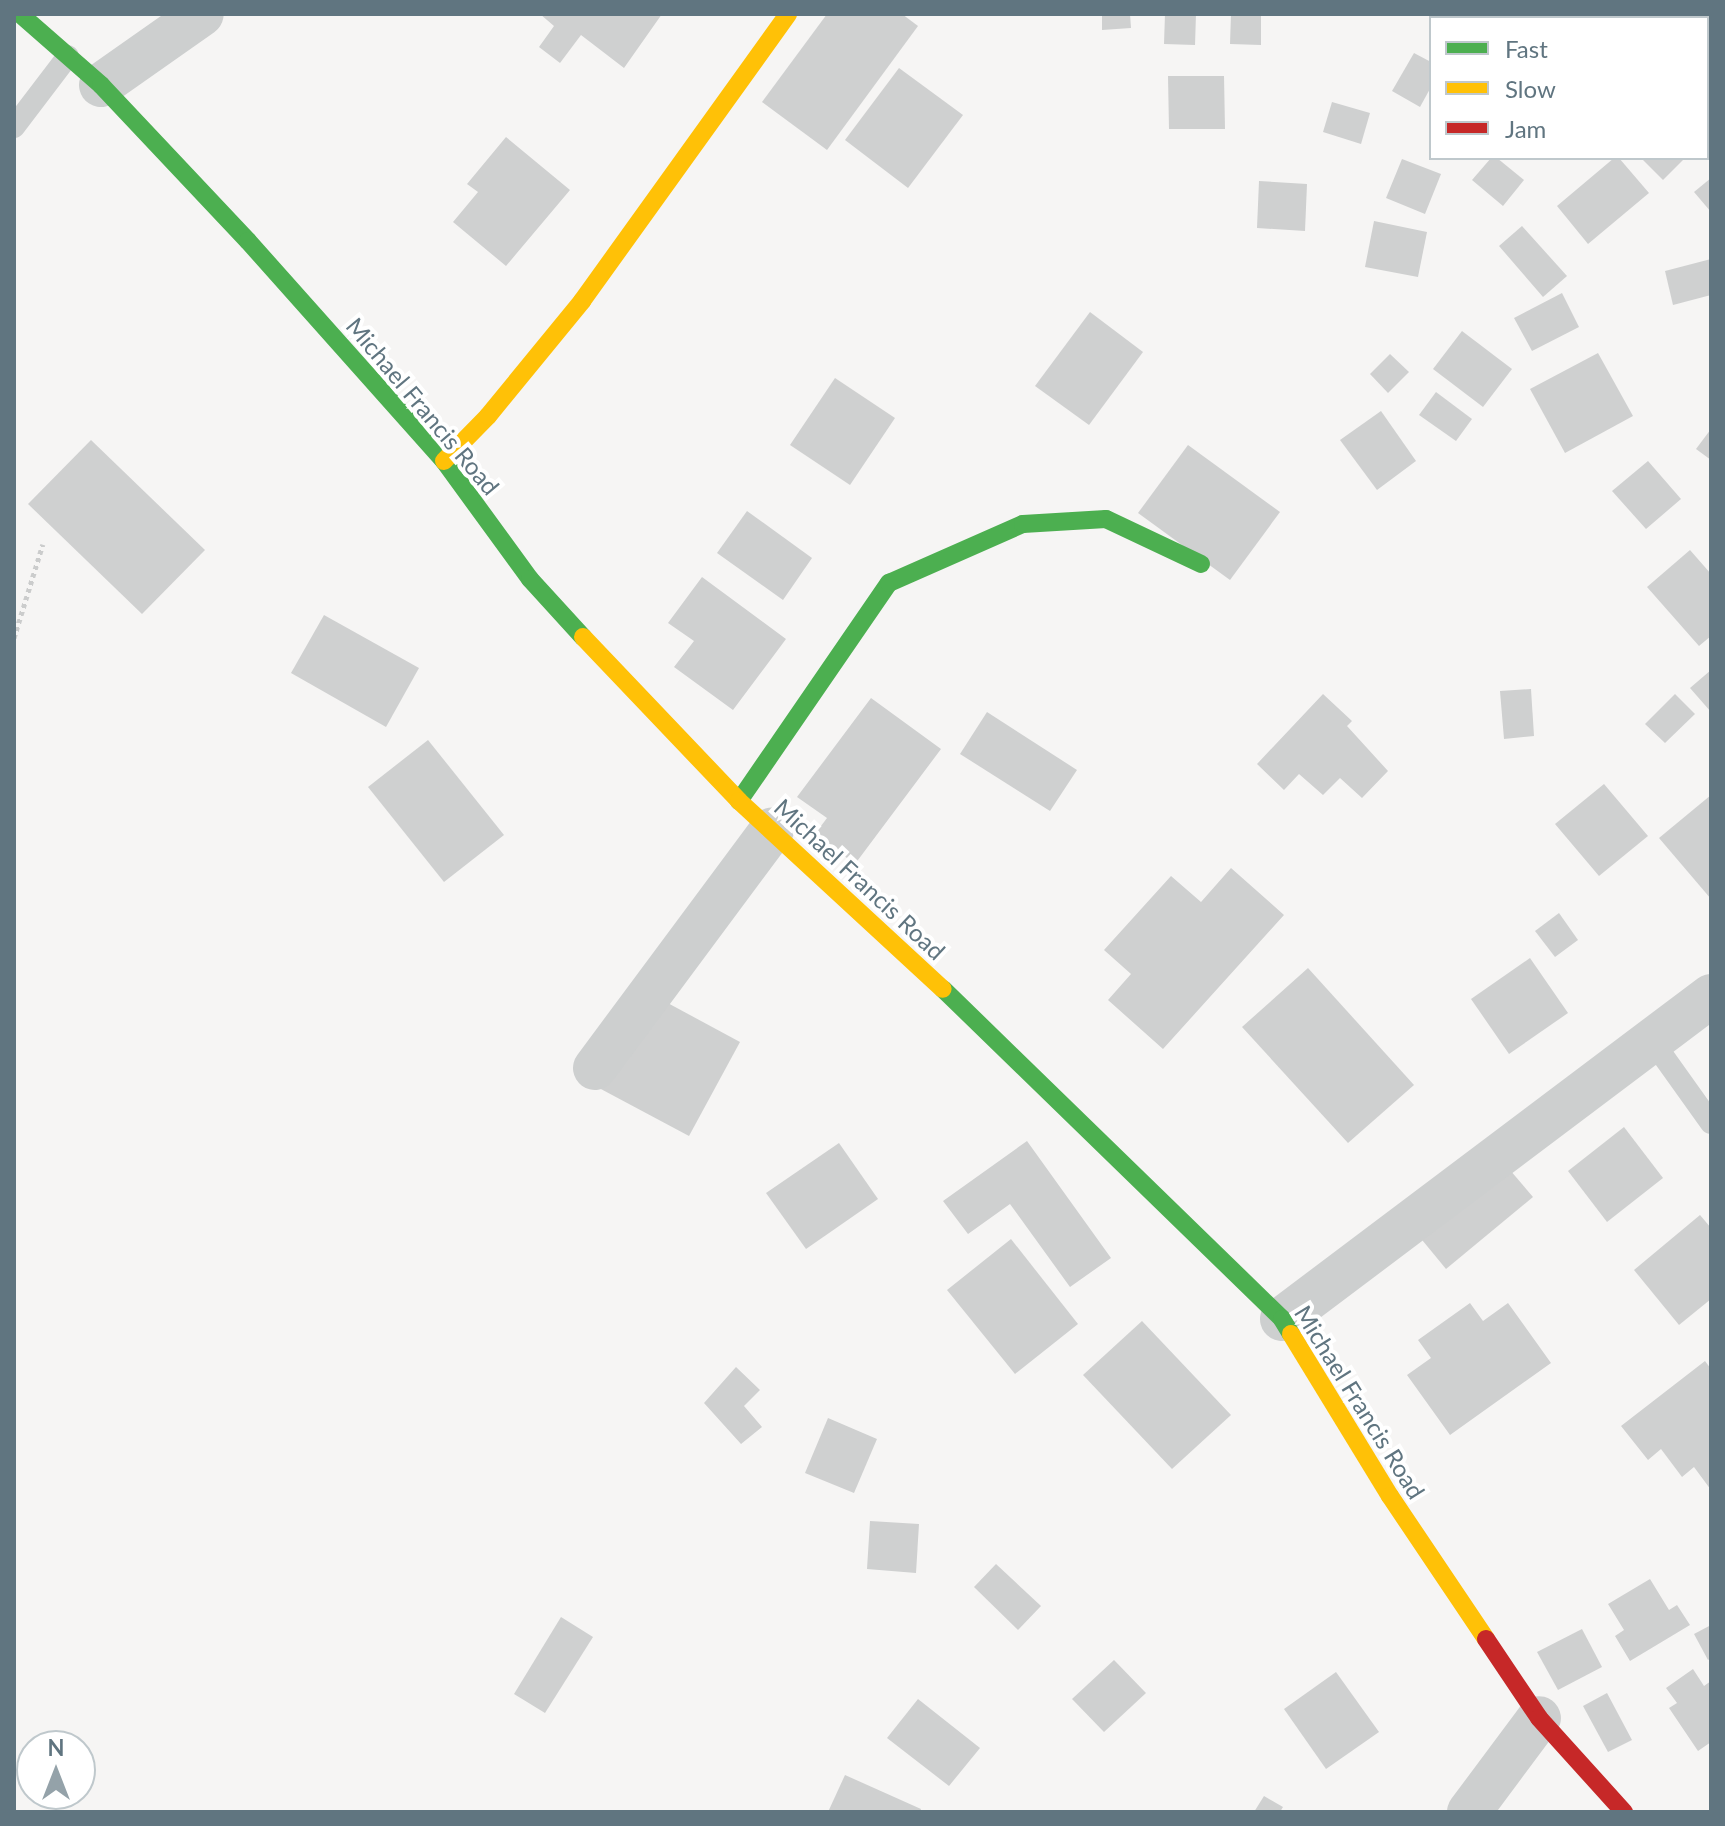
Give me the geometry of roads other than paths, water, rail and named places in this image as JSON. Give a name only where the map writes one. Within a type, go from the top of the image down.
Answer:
[{"type":"street","name":"Michael Francis Road","points":[[20,14],[101,85],[248,241],[444,461],[530,579],[648,709],[739,801],[1005,1046],[1282,1319],[1390,1496],[1539,1718],[1624,1812]]},
{"type":"street","points":[[101,85],[202,14]]},
{"type":"street","points":[[444,461],[488,416],[582,301],[788,14]]},
{"type":"street","points":[[739,801],[889,583],[1023,524],[1106,519],[1201,564]]},
{"type":"street","points":[[595,1068],[772,830]]},
{"type":"street","points":[[1282,1319],[1711,996]]},
{"type":"street","points":[[1469,1812],[1539,1718]]},
{"type":"lane","points":[[14,127],[68,56]]},
{"type":"lane","points":[[1651,1039],[1711,1123]]}]
